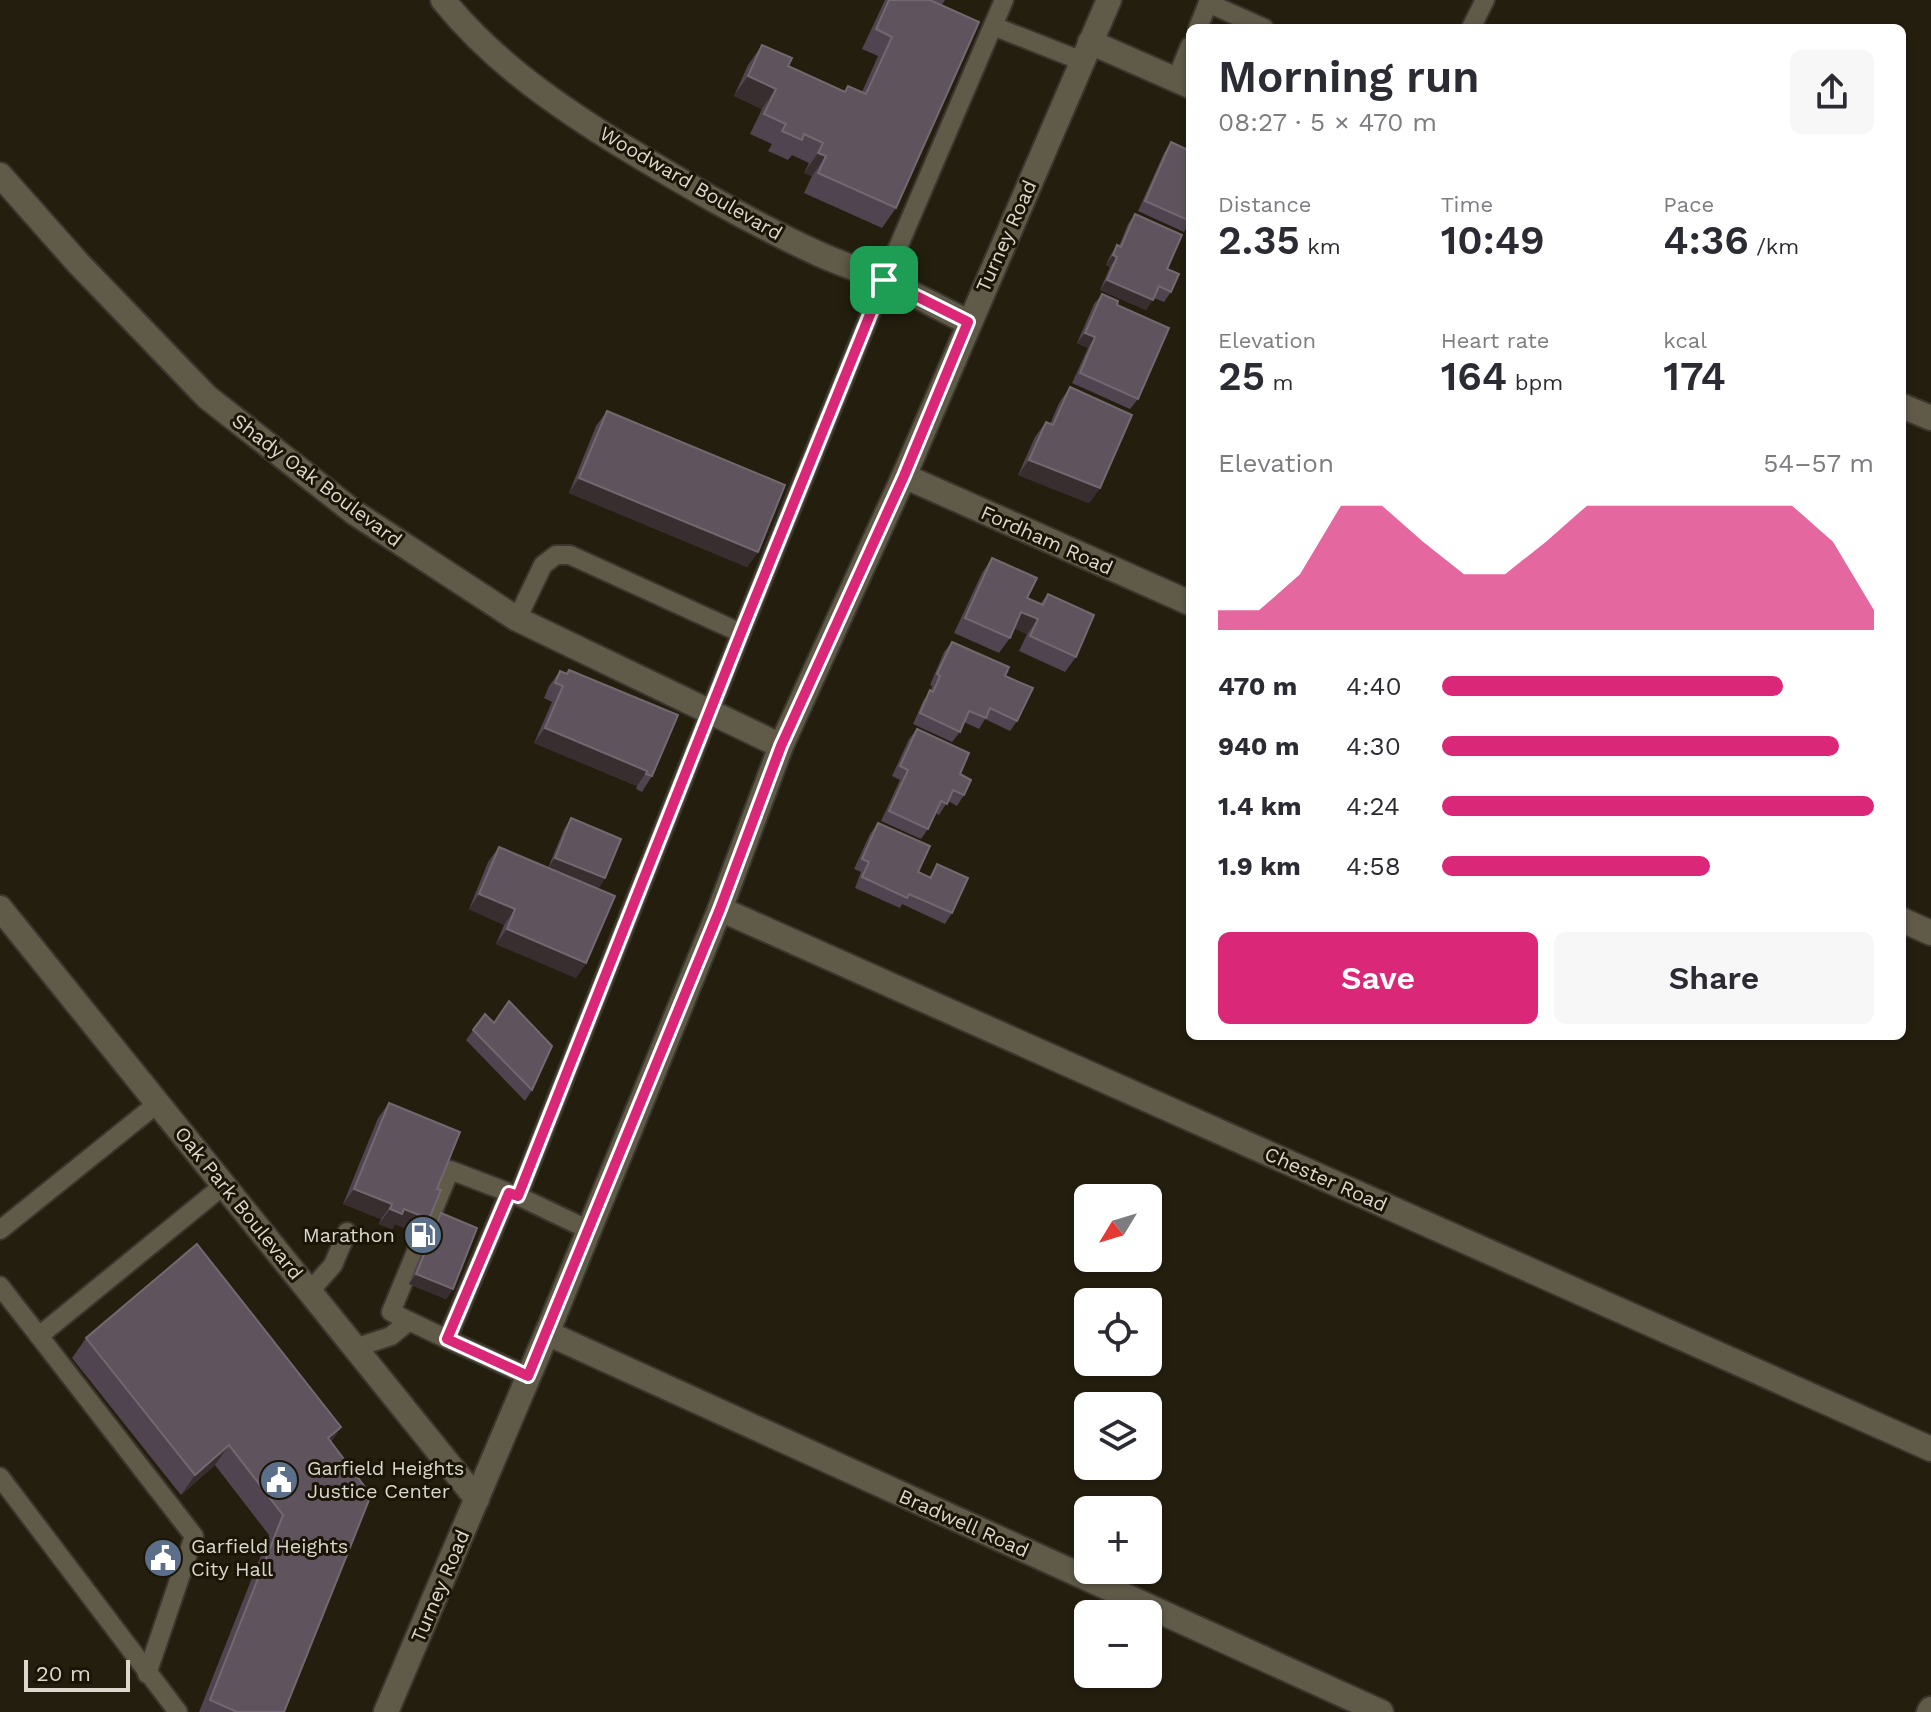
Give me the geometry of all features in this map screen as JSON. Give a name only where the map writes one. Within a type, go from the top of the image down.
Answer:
[{"type":"street","name":"Woodward Boulevard","points":[[443,0],[463,25],[516,74],[564,109],[641,157],[754,222],[884,280],[968,322]]},
{"type":"street","name":"Turney Road","points":[[386,1712],[547,1333],[720,909],[781,746],[904,476],[1109,0]]},
{"type":"street","points":[[1086,52],[1183,83]]},
{"type":"street","name":"Shady Oak Boulevard","points":[[0,175],[78,263],[207,397],[355,513],[517,619],[781,746]]},
{"type":"street","points":[[1906,408],[1931,418]]},
{"type":"street","name":"Fordham Road","points":[[904,476],[1186,601]]},
{"type":"street","name":"Oak Park Boulevard","points":[[0,908],[477,1499]]},
{"type":"street","name":"Chester Road","points":[[720,909],[1931,1449]]},
{"type":"street","points":[[1906,922],[1931,933]]},
{"type":"street","name":"Bradwell Road","points":[[547,1333],[1381,1712]]},
{"type":"lane","points":[[447,1339],[514,1195],[884,280],[1004,0]]},
{"type":"lane","points":[[1473,24],[1485,0]]},
{"type":"lane","points":[[1200,24],[1209,2],[1256,24]]},
{"type":"lane","points":[[993,26],[1086,52]]},
{"type":"lane","points":[[517,619],[543,565],[556,555],[570,555],[741,633]]},
{"type":"lane","points":[[0,1230],[158,1103]]},
{"type":"lane","points":[[528,1376],[391,1312],[450,1170],[514,1195],[589,1230]]},
{"type":"lane","points":[[39,1336],[224,1185]]},
{"type":"lane","points":[[310,1291],[333,1265],[347,1232]]},
{"type":"lane","points":[[0,1286],[194,1536],[147,1674]]},
{"type":"lane","points":[[355,1348],[391,1336],[409,1321]]},
{"type":"lane","points":[[0,1477],[178,1712]]},
{"type":"building","points":[[889,0],[930,0],[979,22],[896,208],[818,173],[826,156],[818,153],[823,143],[804,134],[802,140],[782,131],[786,124],[764,114],[776,89],[748,76],[762,45],[792,58],[788,66],[845,92],[848,86],[866,94],[892,37],[876,29]]},
{"type":"building","points":[[1171,142],[1186,149],[1186,219],[1145,201]]},
{"type":"building","points":[[1135,214],[1182,235],[1167,269],[1179,274],[1171,292],[1159,286],[1153,300],[1107,280],[1117,257],[1113,255],[1117,245],[1121,247]]},
{"type":"building","points":[[1102,294],[1118,301],[1117,305],[1169,328],[1138,399],[1080,373],[1095,337],[1085,333]]},
{"type":"building","points":[[1070,387],[1132,415],[1100,488],[1029,460],[1046,422],[1053,425]]},
{"type":"building","points":[[607,411],[785,485],[758,552],[579,478]]},
{"type":"building","points":[[992,558],[1037,578],[1027,598],[1043,605],[1048,594],[1094,615],[1076,657],[1030,636],[1038,619],[1021,612],[1010,638],[965,618]]},
{"type":"building","points":[[952,642],[1009,667],[1005,676],[1033,688],[1017,721],[990,708],[986,718],[969,711],[960,732],[920,713],[930,690],[933,692],[940,676],[937,674]]},
{"type":"building","points":[[569,670],[678,715],[652,776],[646,774],[647,771],[545,728],[563,686],[555,683],[560,671],[567,674]]},
{"type":"building","points":[[917,729],[969,753],[960,774],[971,780],[964,795],[953,790],[947,804],[941,801],[928,829],[889,811],[908,770],[900,766]]},
{"type":"building","points":[[571,818],[621,839],[605,878],[555,858]]},
{"type":"building","points":[[878,823],[930,846],[918,872],[931,878],[937,864],[968,878],[952,913],[909,894],[907,898],[862,877],[869,862],[862,859]]},
{"type":"building","points":[[499,847],[615,896],[586,963],[507,929],[515,909],[479,894]]},
{"type":"building","points":[[509,1001],[552,1046],[532,1090],[473,1030],[485,1014],[494,1023]]},
{"type":"building","points":[[389,1103],[460,1132],[437,1189],[441,1190],[429,1219],[404,1209],[402,1214],[390,1209],[392,1204],[354,1189]]},
{"type":"building","points":[[441,1213],[477,1228],[453,1289],[416,1274]]},
{"type":"building","name":"Garfield Heights Justice Center","points":[[197,1244],[341,1427],[328,1438],[371,1495],[284,1712],[237,1712],[210,1700],[283,1515],[229,1445],[195,1475],[86,1338]]},
{"type":"place","name":"Marathon","points":[[423,1235]]},
{"type":"place","name":"Garfield Heights Justice Center","points":[[279,1480]]},
{"type":"place","name":"Garfield Heights City Hall","points":[[163,1558]]},
{"type":"route","points":[[884,280],[968,322],[904,476],[781,746],[720,909],[528,1376],[447,1339],[509,1193],[518,1196],[884,280]]}]
